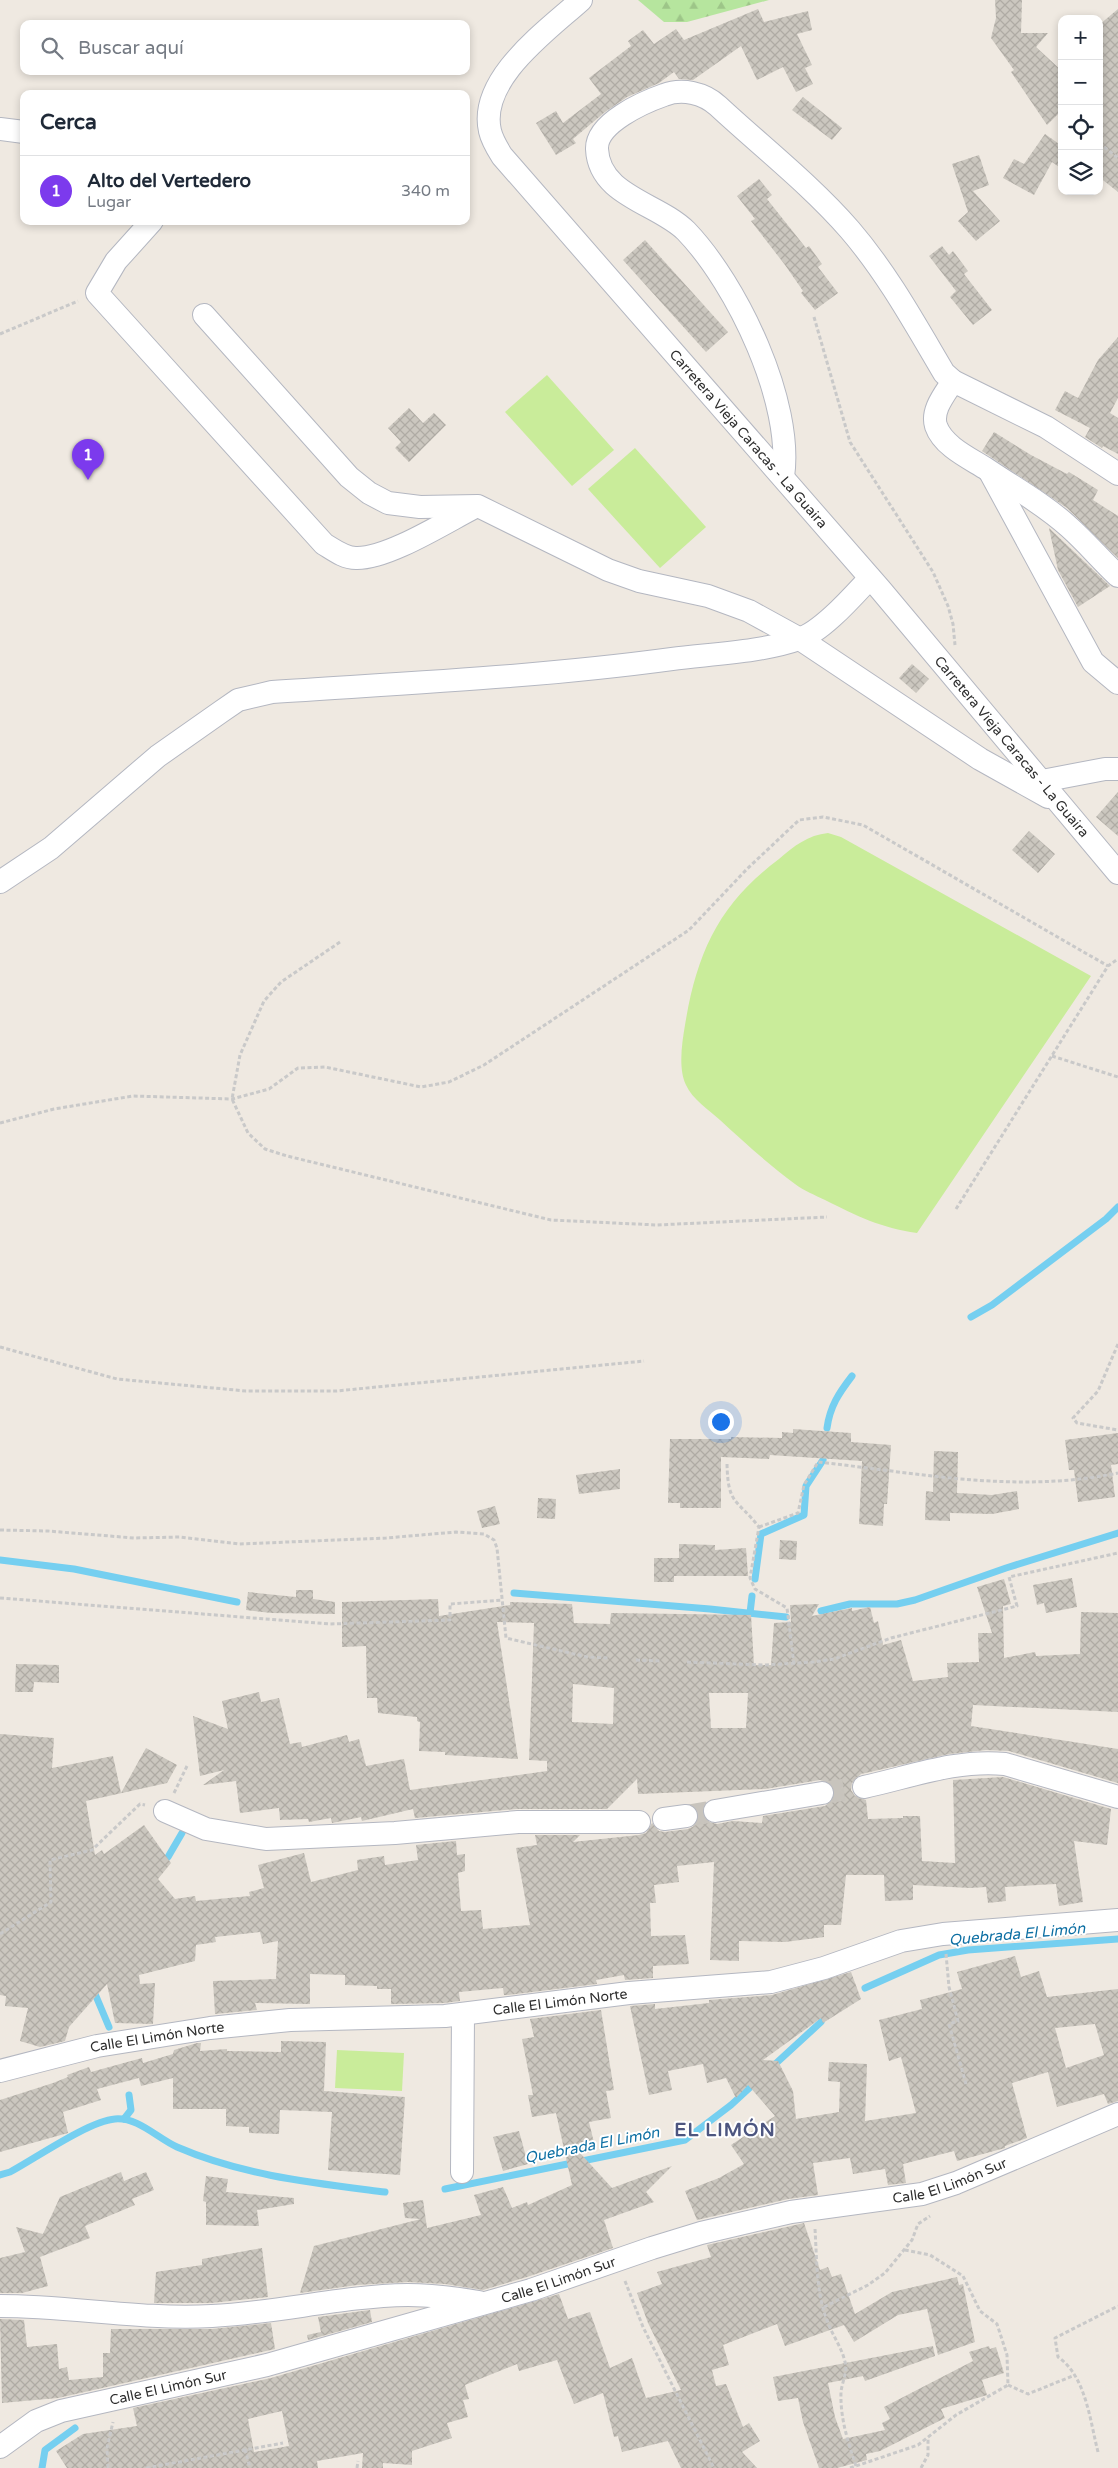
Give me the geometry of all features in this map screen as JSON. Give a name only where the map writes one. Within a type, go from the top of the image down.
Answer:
[{"type":"street","name":"Carretera Vieja Caracas - La Guaira","points":[[581,0],[525,50],[508,68],[492,102],[490,130],[502,156],[647,324],[784,477],[1118,873]]},
{"type":"street","points":[[784,477],[785,444],[770,380],[749,325],[721,276],[685,230],[669,218],[623,192],[608,179],[597,152],[597,144],[602,134],[614,120],[668,93],[686,91],[713,101],[848,228],[866,250],[944,373],[953,381],[1046,427],[1118,474]]},
{"type":"street","points":[[0,129],[20,132]]},
{"type":"street","points":[[148,225],[116,261],[97,293],[324,544],[345,557],[364,557],[391,550],[478,506]]},
{"type":"street","points":[[204,315],[350,477],[368,493],[388,502],[420,507],[478,506],[608,570],[639,581],[708,596],[749,611],[800,639],[980,759],[1060,803]]},
{"type":"street","points":[[953,381],[938,406],[935,417],[936,427],[946,441],[1069,526],[1118,576]]},
{"type":"street","points":[[990,472],[1093,662],[1118,683]]},
{"type":"street","points":[[0,882],[51,848],[158,756],[238,700],[272,692],[504,677],[630,664],[768,646],[800,639],[810,634],[849,601],[870,578]]},
{"type":"street","points":[[1042,782],[1105,769],[1118,769]]},
{"type":"street","points":[[864,1786],[948,1767],[990,1763],[1005,1764],[1118,1798]]},
{"type":"street","points":[[715,1811],[822,1794]]},
{"type":"street","points":[[166,1811],[206,1829],[266,1838],[395,1833],[518,1822],[639,1822]]},
{"type":"street","name":"Calle El Limón Norte","points":[[0,2071],[97,2046],[210,2028],[290,2020],[463,2014],[629,1993],[771,1982],[824,1968],[901,1941],[943,1934],[1118,1920]]},
{"type":"street","points":[[462,2172],[463,2014]]},
{"type":"street","name":"Calle El Limón Sur","points":[[0,2447],[36,2421],[62,2411],[267,2365],[487,2303],[702,2233],[813,2209],[922,2194],[956,2183],[1118,2114]]},
{"type":"street","points":[[0,2306],[61,2308],[168,2318],[254,2314],[368,2298],[407,2295],[439,2296],[487,2303]]},
{"type":"path","points":[[1103,146],[1118,158]]},
{"type":"path","points":[[0,334],[97,293]]},
{"type":"path","points":[[814,317],[850,442],[933,572],[948,606],[956,642],[952,675]]},
{"type":"path","points":[[0,1123],[62,1108],[133,1096],[232,1099],[269,1089],[298,1068],[324,1068],[421,1087],[449,1082],[484,1065],[689,930],[747,869],[799,820],[823,817],[863,825],[1108,966]]},
{"type":"path","points":[[340,942],[281,982],[264,1000],[240,1055],[232,1099],[248,1133],[266,1149],[551,1220],[656,1225],[827,1216]]},
{"type":"path","points":[[956,1209],[1108,966],[1118,959]]},
{"type":"path","points":[[1052,1056],[1118,1077]]},
{"type":"path","points":[[1118,1344],[1098,1391],[1073,1418],[1078,1423],[1118,1430]]},
{"type":"path","points":[[0,1347],[117,1379],[246,1391],[336,1391],[644,1361]]},
{"type":"path","points":[[759,1527],[798,1513],[804,1485],[818,1462],[950,1480],[1009,1483],[1092,1478],[1118,1472]]},
{"type":"path","points":[[727,1464],[727,1484],[731,1497],[759,1527]]},
{"type":"path","points":[[759,1527],[750,1578],[755,1589],[788,1608],[794,1664]]},
{"type":"path","points":[[0,1530],[134,1538],[180,1537],[239,1544],[386,1538],[456,1532],[484,1534],[494,1540],[497,1548],[506,1638],[587,1657],[610,1658]]},
{"type":"path","points":[[687,1662],[764,1665],[794,1664],[834,1659],[891,1638],[1017,1606],[1009,1577],[1118,1553]]},
{"type":"path","points":[[0,1598],[330,1624],[450,1620],[450,1604],[502,1600]]},
{"type":"path","points":[[636,1660],[661,1661]]},
{"type":"path","points":[[0,1934],[51,1902],[50,1860],[92,1850],[140,1804],[166,1811],[187,1766]]},
{"type":"path","points":[[947,1960],[949,1987],[958,2021],[949,2024],[966,2084]]},
{"type":"path","points":[[813,2209],[816,2271],[828,2323],[846,2364],[841,2391],[842,2408],[844,2428],[856,2466]]},
{"type":"path","points":[[824,2307],[868,2285],[885,2273],[912,2240],[918,2224],[938,2211]]},
{"type":"path","points":[[905,2250],[930,2255],[963,2276],[980,2311],[998,2324],[1006,2355],[1008,2385]]},
{"type":"path","points":[[616,2260],[644,2327],[714,2468]]},
{"type":"path","points":[[1098,2452],[1082,2389],[1066,2362],[1058,2357],[1055,2338],[1118,2306]]},
{"type":"path","points":[[1008,2385],[1028,2394],[1075,2375]]},
{"type":"path","points":[[850,2468],[908,2450],[928,2438],[956,2415],[1008,2385]]},
{"type":"path","points":[[108,2468],[107,2448],[113,2430],[115,2398]]},
{"type":"path","points":[[921,2468],[928,2455],[928,2438]]},
{"type":"path","points":[[146,2468],[283,2443]]},
{"type":"path","points":[[245,2449],[250,2468]]},
{"type":"path","points":[[358,2461],[358,2468]]},
{"type":"green space","points":[[638,0],[769,0],[687,22],[664,22]]},
{"type":"green space","points":[[547,375],[614,450],[572,486],[505,412]]},
{"type":"green space","points":[[635,448],[706,527],[660,568],[588,489]]},
{"type":"green space","points":[[828,833],[841,837],[1091,976],[917,1233],[869,1221],[798,1186],[766,1161],[701,1104],[686,1085],[682,1071],[682,1047],[685,1025],[696,975],[704,952],[726,912],[758,876],[790,850],[814,836]]},
{"type":"green space","points":[[337,2050],[404,2053],[402,2091],[335,2088]]},
{"type":"building","points":[[995,0],[1022,0],[1021,33],[1048,33],[1036,47],[1058,67],[1058,114],[1047,125],[1011,72],[1014,70],[991,38],[996,18]]},
{"type":"building","points":[[758,9],[764,22],[808,11],[812,30],[797,34],[812,65],[805,68],[813,84],[796,92],[783,67],[757,80],[741,46],[693,80],[679,79],[674,72],[659,83],[627,97],[605,112],[573,139],[576,143],[556,155],[536,123],[556,111],[563,123],[601,94],[589,78],[631,46],[628,41],[643,30],[654,44],[676,29],[684,40]]},
{"type":"building","points":[[1118,9],[1118,192],[1103,180],[1103,22]]},
{"type":"building","points":[[803,97],[842,128],[832,140],[792,110]]},
{"type":"building","points":[[1045,134],[1058,143],[1058,166],[1052,162],[1034,195],[1003,178],[1014,159],[1024,164]]},
{"type":"building","points":[[979,155],[989,185],[973,191],[1000,221],[976,241],[958,221],[968,212],[952,164]]},
{"type":"building","points":[[759,179],[772,195],[767,199],[806,248],[809,246],[822,264],[818,267],[838,293],[815,310],[801,293],[803,291],[785,265],[751,221],[755,219],[737,196]]},
{"type":"building","points":[[645,240],[728,332],[706,352],[623,260]]},
{"type":"building","points":[[942,246],[949,255],[953,251],[968,271],[964,274],[992,310],[973,325],[950,297],[956,291],[929,256]]},
{"type":"building","points":[[1118,337],[1118,398],[1110,413],[1118,418],[1118,454],[1103,446],[1102,448],[1085,437],[1090,428],[1055,410],[1065,391],[1078,398],[1098,360]]},
{"type":"building","points":[[409,408],[423,423],[434,413],[446,425],[409,462],[395,448],[401,442],[388,428]]},
{"type":"building","points":[[994,432],[1031,455],[1067,474],[1069,472],[1098,490],[1093,500],[1118,516],[1118,558],[1067,508],[982,451]]},
{"type":"building","points":[[1049,528],[1110,586],[1078,607],[1058,570]]},
{"type":"building","points":[[912,664],[929,679],[916,693],[899,678]]},
{"type":"building","points":[[1118,792],[1118,836],[1096,817]]},
{"type":"building","points":[[1029,831],[1055,854],[1038,873],[1012,850]]},
{"type":"building","points":[[793,1429],[851,1433],[851,1442],[891,1445],[887,1504],[884,1504],[883,1526],[859,1524],[862,1461],[770,1455],[769,1459],[721,1457],[721,1508],[680,1508],[680,1503],[668,1503],[670,1439],[782,1438],[782,1432],[793,1433]]},
{"type":"building","points":[[1118,1433],[1118,1464],[1111,1465],[1115,1497],[1078,1502],[1074,1470],[1069,1470],[1065,1440]]},
{"type":"building","points":[[934,1451],[958,1452],[957,1493],[992,1495],[1017,1491],[1019,1509],[992,1514],[950,1513],[950,1521],[925,1520],[926,1491],[933,1492]]},
{"type":"building","points":[[620,1469],[620,1489],[579,1494],[576,1475]]},
{"type":"building","points":[[538,1498],[556,1499],[555,1519],[537,1518]]},
{"type":"building","points":[[495,1506],[500,1524],[482,1528],[477,1511]]},
{"type":"building","points":[[780,1540],[797,1541],[796,1560],[779,1559]]},
{"type":"building","points":[[679,1544],[715,1545],[715,1550],[746,1548],[748,1576],[674,1576],[674,1582],[654,1582],[654,1558],[679,1558]]},
{"type":"building","points":[[1072,1578],[1077,1607],[1046,1613],[1044,1603],[1037,1605],[1033,1585]]},
{"type":"building","points":[[1004,1579],[1011,1604],[1003,1606],[1004,1658],[1035,1652],[1036,1656],[1080,1654],[1081,1612],[1118,1613],[1118,1712],[973,1705],[971,1726],[1118,1749],[1118,1783],[1009,1751],[986,1750],[949,1754],[861,1774],[852,1783],[851,1790],[855,1796],[866,1800],[868,1819],[920,1816],[922,1861],[955,1863],[953,1780],[1003,1777],[1111,1809],[1107,1845],[1074,1841],[1083,1902],[1059,1906],[1056,1884],[1005,1887],[1006,1901],[988,1903],[986,1887],[913,1885],[913,1900],[885,1901],[884,1875],[846,1875],[841,1925],[824,1925],[824,1937],[785,1942],[739,1941],[739,1961],[710,1960],[714,1862],[677,1866],[679,1882],[654,1885],[656,1903],[650,1903],[651,1936],[685,1935],[689,1964],[653,1966],[653,1978],[625,1980],[624,1975],[596,1980],[597,1984],[508,1995],[504,1995],[503,1988],[459,1992],[460,2001],[391,2004],[391,1989],[377,1989],[377,1986],[345,1985],[345,1975],[310,1974],[310,2004],[255,2003],[257,2010],[215,2014],[213,1981],[276,1979],[278,1941],[263,1944],[260,1932],[215,1937],[216,1942],[196,1945],[195,1961],[139,1975],[140,1984],[155,1983],[153,2024],[115,2023],[107,1984],[69,2027],[65,2041],[40,2047],[20,2041],[28,2008],[5,2006],[6,1996],[0,1995],[0,1734],[54,1738],[52,1768],[113,1756],[121,1793],[146,1748],[177,1765],[167,1783],[86,1801],[95,1855],[102,1850],[104,1854],[144,1825],[171,1863],[158,1879],[175,1899],[195,1896],[196,1901],[250,1896],[249,1892],[264,1888],[258,1865],[304,1853],[311,1882],[358,1870],[357,1860],[384,1856],[385,1865],[418,1860],[416,1845],[456,1841],[457,1855],[465,1854],[465,1871],[458,1873],[461,1911],[481,1910],[483,1929],[530,1925],[516,1848],[537,1845],[535,1835],[580,1835],[573,1842],[639,1835],[646,1833],[652,1823],[659,1831],[665,1832],[688,1829],[694,1826],[698,1819],[717,1824],[733,1821],[762,1823],[763,1816],[825,1806],[834,1798],[835,1790],[832,1784],[820,1780],[765,1789],[638,1794],[637,1779],[607,1809],[517,1809],[415,1818],[413,1809],[362,1821],[361,1817],[332,1823],[331,1818],[309,1822],[308,1819],[280,1820],[279,1808],[240,1813],[236,1781],[203,1785],[224,1770],[200,1776],[193,1716],[228,1729],[222,1701],[259,1692],[261,1702],[279,1698],[290,1744],[301,1742],[302,1747],[347,1735],[349,1742],[359,1739],[366,1766],[404,1759],[410,1790],[547,1771],[547,1761],[529,1760],[534,1623],[497,1622],[518,1759],[445,1755],[445,1752],[419,1751],[420,1722],[417,1721],[417,1717],[378,1713],[377,1698],[367,1698],[366,1646],[342,1647],[342,1602],[438,1599],[439,1616],[510,1605],[510,1602],[572,1604],[574,1623],[610,1624],[611,1613],[751,1615],[754,1665],[771,1665],[774,1623],[791,1622],[790,1605],[819,1604],[812,1616],[852,1608],[852,1611],[870,1607],[874,1623],[878,1621],[883,1645],[901,1640],[913,1681],[948,1677],[947,1663],[979,1662],[978,1633],[992,1633],[977,1587]],"holes":[[[573,1684],[614,1688],[613,1724],[572,1722]],[[709,1693],[748,1693],[746,1728],[711,1728]]]},
{"type":"building","points":[[296,1590],[313,1590],[313,1599],[335,1602],[335,1614],[271,1613],[246,1610],[248,1592],[296,1597]]},
{"type":"building","points":[[16,1664],[59,1665],[59,1683],[34,1682],[33,1692],[15,1692]]},
{"type":"building","points":[[1015,1956],[1021,1977],[1039,1971],[1047,1997],[1118,1989],[1118,2101],[1108,2104],[1104,2094],[1057,2107],[1048,2072],[1012,2083],[1027,2138],[1005,2146],[1005,2148],[957,2161],[954,2151],[903,2164],[906,2183],[888,2185],[885,2169],[853,2174],[850,2158],[813,2163],[818,2195],[788,2199],[697,2220],[685,2191],[719,2178],[744,2164],[731,2145],[775,2116],[748,2085],[736,2098],[726,2078],[707,2083],[703,2064],[668,2071],[672,2090],[649,2095],[630,2006],[655,2004],[655,2009],[709,2003],[709,2000],[772,1995],[851,1972],[861,1999],[823,2023],[821,2018],[763,2060],[778,2061],[793,2091],[796,2119],[839,2112],[840,2082],[828,2081],[829,2062],[867,2064],[865,2121],[916,2113],[901,2057],[889,2061],[879,2020],[922,2009],[920,2000],[962,1989],[957,1972]],"holes":[[[1095,2024],[1104,2055],[1066,2068],[1055,2028]]]},
{"type":"building","points":[[601,2010],[614,2090],[606,2091],[611,2118],[589,2122],[596,2151],[581,2154],[612,2188],[672,2166],[646,2192],[654,2202],[604,2220],[613,2248],[483,2290],[445,2284],[408,2282],[357,2285],[300,2293],[314,2246],[421,2219],[405,2218],[403,2203],[423,2200],[427,2228],[481,2215],[474,2195],[503,2187],[512,2208],[527,2202],[528,2205],[572,2185],[556,2113],[532,2117],[528,2095],[533,2095],[522,2039],[534,2037],[530,2019]]},
{"type":"building","points":[[281,2041],[326,2042],[324,2091],[405,2097],[400,2175],[328,2170],[332,2112],[280,2110],[279,2134],[249,2133],[249,2127],[226,2126],[226,2109],[173,2109],[173,2078],[141,2086],[139,2078],[97,2089],[101,2100],[63,2112],[68,2133],[0,2152],[0,2100],[53,2083],[68,2077],[67,2075],[89,2067],[91,2072],[142,2058],[143,2063],[173,2054],[174,2050],[197,2043],[201,2043],[200,2051],[227,2049],[227,2051],[281,2052]]},
{"type":"building","points":[[519,2131],[528,2164],[503,2171],[493,2137]]},
{"type":"building","points":[[121,2172],[124,2181],[146,2172],[154,2190],[132,2199],[135,2205],[85,2226],[90,2238],[40,2257],[48,2286],[22,2293],[0,2293],[0,2258],[25,2252],[16,2227],[43,2234],[60,2197]]},
{"type":"building","points":[[206,2176],[228,2179],[226,2192],[294,2198],[294,2204],[257,2210],[259,2226],[206,2225],[206,2202],[203,2201]]},
{"type":"building","points":[[804,2223],[820,2270],[828,2267],[832,2277],[841,2274],[855,2314],[892,2292],[957,2277],[959,2285],[963,2284],[975,2342],[938,2355],[927,2309],[898,2315],[854,2342],[844,2325],[785,2346],[777,2324],[723,2345],[729,2365],[712,2370],[716,2386],[726,2384],[743,2427],[749,2423],[760,2441],[742,2452],[757,2468],[681,2468],[668,2441],[622,2452],[618,2436],[614,2437],[603,2393],[574,2404],[557,2360],[519,2371],[517,2364],[465,2385],[469,2399],[463,2400],[468,2417],[447,2423],[452,2438],[412,2451],[412,2465],[383,2463],[383,2468],[362,2468],[363,2453],[317,2461],[318,2468],[67,2468],[56,2451],[83,2434],[137,2426],[133,2408],[271,2378],[559,2294],[568,2319],[590,2312],[610,2368],[632,2358],[646,2398],[681,2390],[648,2323],[637,2293],[662,2284],[657,2272],[711,2257],[707,2245]],"holes":[[[282,2411],[289,2446],[254,2452],[248,2419]]]},
{"type":"building","points":[[262,2248],[268,2297],[211,2303],[154,2303],[156,2272],[202,2265],[202,2259]]},
{"type":"building","points":[[370,2310],[372,2322],[308,2340],[307,2335],[321,2332],[318,2317]]},
{"type":"building","points":[[0,2319],[24,2320],[27,2347],[57,2344],[59,2369],[67,2367],[69,2380],[103,2377],[103,2353],[110,2353],[111,2329],[212,2329],[271,2323],[275,2349],[58,2398],[2,2403]]},
{"type":"building","points":[[933,2346],[935,2356],[865,2381],[863,2376],[828,2383],[835,2417],[843,2439],[885,2430],[882,2423],[890,2419],[884,2407],[973,2361],[969,2352],[989,2346],[990,2349],[996,2347],[1004,2373],[982,2380],[987,2395],[941,2409],[945,2418],[880,2451],[866,2454],[867,2460],[837,2468],[819,2468],[803,2422],[798,2398],[778,2401],[773,2377]]},
{"type":"waterway","points":[[971,1317],[992,1305],[1106,1219],[1118,1207]]},
{"type":"waterway","points":[[827,1428],[830,1413],[836,1400],[852,1376]]},
{"type":"waterway","points":[[755,1579],[761,1534],[804,1515],[806,1486],[823,1460]]},
{"type":"waterway","points":[[821,1611],[850,1604],[897,1604],[915,1600],[1006,1568],[1118,1533]]},
{"type":"waterway","points":[[0,1560],[74,1569],[237,1602]]},
{"type":"waterway","points":[[514,1593],[786,1617]]},
{"type":"waterway","points":[[750,1613],[752,1596]]},
{"type":"waterway","points":[[168,1857],[182,1833]]},
{"type":"waterway","name":"Quebrada El Limón","points":[[865,1988],[939,1955],[968,1950],[1118,1939]]},
{"type":"waterway","points":[[93,1989],[109,2027]]},
{"type":"waterway","name":"Quebrada El Limón","points":[[772,2067],[821,2022]]},
{"type":"waterway","name":"Quebrada El Limón","points":[[445,2189],[685,2140],[731,2105],[757,2081]]},
{"type":"waterway","points":[[124,2119],[131,2110],[129,2095]]},
{"type":"waterway","name":"Quebrada El Limón","points":[[0,2175],[10,2172],[91,2126],[104,2121],[123,2119],[132,2121],[177,2147],[228,2165],[279,2177],[385,2192]]},
{"type":"waterway","points":[[42,2468],[45,2450],[75,2428]]},
{"type":"tunnel","points":[[822,1793],[864,1787]]},
{"type":"tunnel","points":[[686,1816],[715,1811]]},
{"type":"place","name":"Alto del Vertedero","points":[[88,480]]},
{"type":"district","name":"EL LIMÓN","points":[[725,2129]]}]
